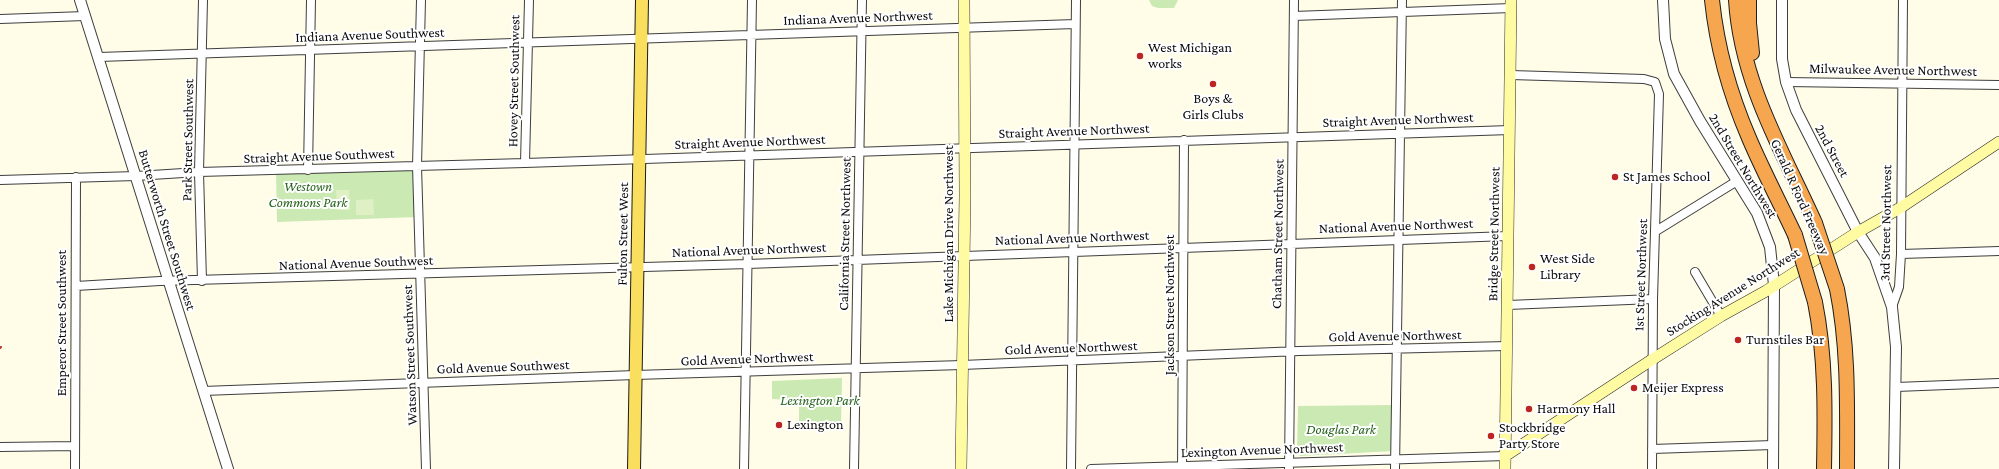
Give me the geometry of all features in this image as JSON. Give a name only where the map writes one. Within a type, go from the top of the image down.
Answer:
[{"type":"highway","points":[[1704,0],[1721,83],[1726,100],[1740,134],[1749,139]]},
{"type":"highway","name":"Gerald R Ford Freeway","points":[[1712,0],[1723,65],[1734,100],[1749,139],[1795,235],[1808,273],[1815,302],[1824,364],[1824,469]]},
{"type":"highway","name":"Gerald R Ford Freeway","points":[[1736,0],[1740,36],[1755,94],[1768,125],[1815,223],[1837,289],[1844,324],[1847,356],[1847,469]]},
{"type":"highway","points":[[1749,0],[1750,41],[1768,125]]},
{"type":"main road","name":"Fulton Street West","points":[[634,469],[642,0]]},
{"type":"main road","name":"Lake Michigan Drive Northwest","points":[[961,469],[964,256],[964,0]]},
{"type":"main road","name":"Bridge Street Northwest","points":[[1505,469],[1511,4]]},
{"type":"main road","name":"Stocking Avenue Northwest","points":[[1505,456],[1721,316],[1900,208],[1999,142]]},
{"type":"street","name":"Butterworth Street Southwest","points":[[80,0],[228,469]]},
{"type":"street","name":"Park Street Southwest","points":[[202,281],[199,172],[203,0]]},
{"type":"street","points":[[308,170],[311,0]]},
{"type":"street","name":"Watson Street Southwest","points":[[421,0],[417,166],[426,469]]},
{"type":"street","name":"Hovey Street Southwest","points":[[525,163],[529,0]]},
{"type":"street","points":[[744,469],[752,0]]},
{"type":"street","name":"California Street Northwest","points":[[854,469],[862,0]]},
{"type":"street","points":[[1070,469],[1076,0]]},
{"type":"street","name":"Chatham Street Northwest","points":[[1289,466],[1294,0]]},
{"type":"street","points":[[1395,469],[1402,0]]},
{"type":"street","name":"2nd Street Northwest","points":[[1663,0],[1665,39],[1674,74],[1700,121],[1757,214],[1772,255],[1774,285],[1773,469]]},
{"type":"street","points":[[1782,0],[1782,59],[1786,82]]},
{"type":"street","name":"3rd Street Northwest","points":[[1894,469],[1896,347],[1892,307],[1899,288],[1901,254],[1902,0]]},
{"type":"street","points":[[1294,16],[1402,13],[1511,4]]},
{"type":"street","points":[[0,18],[85,16]]},
{"type":"street","name":"Indiana Avenue Northwest","points":[[641,38],[1075,24]]},
{"type":"street","name":"Indiana Avenue Southwest","points":[[99,57],[641,38]]},
{"type":"street","name":"1st Street Northwest","points":[[1511,76],[1644,79],[1655,82],[1659,94],[1653,299],[1652,469]]},
{"type":"street","name":"Milwaukee Avenue Northwest","points":[[1786,82],[1999,85]]},
{"type":"street","name":"2nd Street","points":[[1786,82],[1808,136],[1858,232]]},
{"type":"street","name":"Straight Avenue Northwest","points":[[640,159],[1510,130]]},
{"type":"street","name":"Jackson Street Northwest","points":[[1182,467],[1184,140]]},
{"type":"street","name":"Straight Avenue Southwest","points":[[0,180],[136,176],[199,172],[308,170],[640,159]]},
{"type":"street","name":"Emperor Street Southwest","points":[[75,469],[76,177]]},
{"type":"street","points":[[1656,230],[1737,181]]},
{"type":"street","points":[[1858,232],[1875,258],[1892,307]]},
{"type":"street","name":"National Avenue Northwest","points":[[637,267],[1508,236]]},
{"type":"street","points":[[1901,254],[1999,251]]},
{"type":"street","name":"National Avenue Southwest","points":[[76,286],[637,267]]},
{"type":"street","points":[[1695,272],[1721,316]]},
{"type":"street","points":[[1508,305],[1653,299]]},
{"type":"street","name":"Gold Avenue Northwest","points":[[635,375],[962,365],[1290,352],[1507,346]]},
{"type":"street","name":"Gold Avenue Southwest","points":[[204,391],[635,375]]},
{"type":"street","points":[[1896,387],[1999,383]]},
{"type":"street","points":[[1652,449],[1773,444]]},
{"type":"street","points":[[0,447],[75,446]]},
{"type":"street","name":"Lexington Avenue Northwest","points":[[1091,469],[1289,466],[1395,459],[1505,456]]},
{"type":"green space","points":[[1149,0],[1178,0],[1174,8],[1158,8],[1152,6]]},
{"type":"green space","name":"Westown Commons Park","points":[[417,166],[418,217],[277,222],[276,170]]},
{"type":"green space","points":[[336,190],[349,190],[350,210],[337,210]]},
{"type":"green space","points":[[373,199],[374,215],[356,215],[356,200]]},
{"type":"green space","name":"Lexington Park","points":[[842,378],[841,424],[799,423],[799,407],[790,400],[772,399],[772,381]]},
{"type":"green space","name":"Douglas Park","points":[[1394,405],[1394,451],[1300,456],[1297,452],[1298,406]]},
{"type":"place","name":"West Michigan works","points":[[1140,56]]},
{"type":"place","name":"Boys & Girls Clubs","points":[[1213,84]]},
{"type":"place","name":"St James School","points":[[1615,177]]},
{"type":"place","name":"West Side Library","points":[[1532,267]]},
{"type":"place","name":"Turnstiles Bar","points":[[1738,340]]},
{"type":"place","name":"Meijer Express","points":[[1634,388]]},
{"type":"place","name":"Harmony Hall","points":[[1529,409]]},
{"type":"place","name":"Lexington","points":[[779,425]]},
{"type":"place","name":"Stockbridge Party Store","points":[[1491,436]]}]
